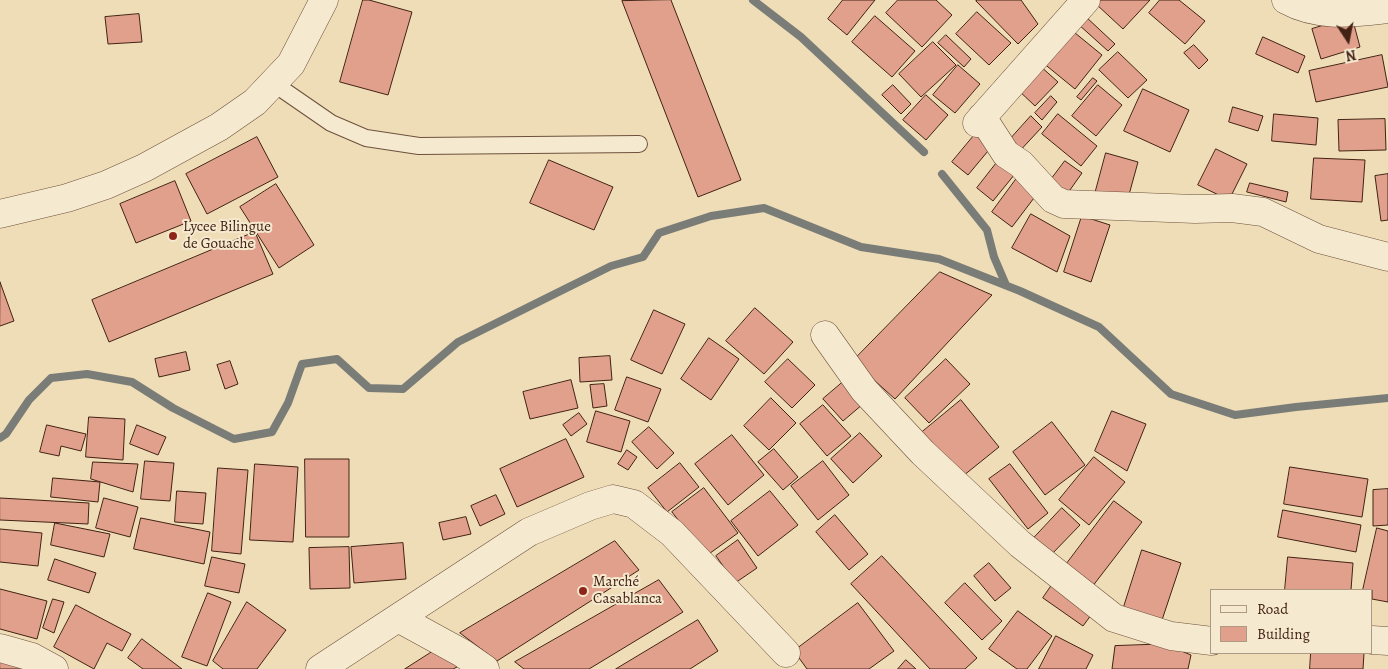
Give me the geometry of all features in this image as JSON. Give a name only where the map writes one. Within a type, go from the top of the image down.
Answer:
[{"type":"street","points":[[0,214],[67,198],[106,185],[144,168],[219,127],[255,102],[291,64],[324,0]]},
{"type":"street","points":[[1086,0],[979,120],[1006,154],[1020,164],[1053,199],[1064,204],[1195,209],[1232,208],[1263,212],[1319,239],[1388,257]]},
{"type":"street","points":[[1286,0],[1319,12],[1358,12],[1388,9]]},
{"type":"street","points":[[825,335],[864,390],[923,453],[1020,544],[1114,618],[1171,636],[1210,641]]},
{"type":"street","points":[[320,669],[529,532],[590,506],[613,499],[634,504],[672,533],[786,653]]},
{"type":"street","points":[[398,618],[462,653],[485,669]]},
{"type":"street","points":[[1373,640],[1388,642]]},
{"type":"street","points":[[0,648],[32,657],[54,669]]},
{"type":"lane","points":[[273,83],[331,123],[366,138],[419,146],[639,144]]},
{"type":"building","points":[[363,0],[412,12],[388,95],[340,82]]},
{"type":"building","points":[[671,0],[741,180],[698,197],[622,1]]},
{"type":"building","points":[[843,0],[875,0],[847,35],[828,19]]},
{"type":"building","points":[[898,0],[936,0],[952,15],[922,47],[886,13]]},
{"type":"building","points":[[1021,0],[1038,24],[1018,44],[976,1]]},
{"type":"building","points":[[1099,0],[1150,0],[1123,29],[1096,4]]},
{"type":"building","points":[[1160,0],[1179,0],[1205,21],[1185,44],[1149,13]]},
{"type":"building","points":[[977,12],[1011,43],[989,65],[956,34]]},
{"type":"building","points":[[139,14],[142,42],[108,44],[105,17]]},
{"type":"building","points":[[875,16],[915,51],[892,77],[852,42]]},
{"type":"building","points":[[1085,16],[1115,44],[1108,51],[1078,24]]},
{"type":"building","points":[[1352,17],[1360,47],[1321,59],[1312,29]]},
{"type":"building","points":[[1069,28],[1102,55],[1075,89],[1042,62]]},
{"type":"building","points":[[946,35],[971,59],[964,67],[938,43]]},
{"type":"building","points":[[1263,37],[1305,56],[1298,73],[1256,54]]},
{"type":"building","points":[[933,42],[956,65],[921,97],[899,74]]},
{"type":"building","points":[[1194,45],[1208,60],[1199,69],[1184,53]]},
{"type":"building","points":[[1118,52],[1147,80],[1128,98],[1099,70]]},
{"type":"building","points":[[1382,55],[1388,87],[1316,102],[1309,71]]},
{"type":"building","points":[[958,65],[980,84],[955,113],[933,95]]},
{"type":"building","points":[[1039,65],[1058,82],[1035,106],[1016,88]]},
{"type":"building","points":[[1093,78],[1097,81],[1081,100],[1077,97]]},
{"type":"building","points":[[893,85],[911,104],[901,114],[882,95]]},
{"type":"building","points":[[1098,85],[1122,105],[1096,136],[1072,116]]},
{"type":"building","points":[[1143,89],[1189,110],[1170,152],[1124,131]]},
{"type":"building","points":[[926,95],[948,115],[926,140],[903,120]]},
{"type":"building","points":[[1051,96],[1057,102],[1042,120],[1035,113]]},
{"type":"building","points":[[1233,107],[1263,116],[1258,131],[1229,122]]},
{"type":"building","points":[[1058,114],[1097,146],[1081,166],[1042,134]]},
{"type":"building","points":[[1274,114],[1318,118],[1316,145],[1272,141]]},
{"type":"building","points":[[1031,116],[1042,127],[1016,155],[1005,145]]},
{"type":"building","points":[[1385,119],[1386,150],[1339,151],[1338,120]]},
{"type":"building","points":[[977,132],[993,145],[968,175],[952,162]]},
{"type":"building","points":[[257,137],[278,177],[207,214],[186,174]]},
{"type":"building","points":[[1216,149],[1247,164],[1229,200],[1198,185]]},
{"type":"building","points":[[1106,153],[1138,162],[1127,202],[1095,194]]},
{"type":"building","points":[[1002,156],[1019,169],[993,201],[977,188]]},
{"type":"building","points":[[1314,158],[1365,160],[1362,202],[1311,199]]},
{"type":"building","points":[[549,160],[613,187],[594,230],[530,203]]},
{"type":"building","points":[[1065,161],[1082,173],[1065,197],[1047,185]]},
{"type":"building","points":[[1020,174],[1040,190],[1012,227],[992,212]]},
{"type":"building","points":[[1388,174],[1388,220],[1381,221],[1375,176]]},
{"type":"building","points":[[175,181],[191,221],[136,243],[120,204]]},
{"type":"building","points":[[1250,183],[1288,192],[1286,202],[1247,192]]},
{"type":"building","points":[[276,184],[314,245],[279,268],[240,207]]},
{"type":"building","points":[[1031,214],[1070,236],[1057,272],[1012,248]]},
{"type":"building","points":[[1082,216],[1110,225],[1091,282],[1064,272]]},
{"type":"building","points":[[255,232],[273,274],[109,342],[92,300]]},
{"type":"building","points":[[940,272],[992,295],[895,399],[853,361]]},
{"type":"building","points":[[0,282],[14,321],[0,326]]},
{"type":"building","points":[[755,308],[793,342],[764,374],[726,341]]},
{"type":"building","points":[[654,310],[685,324],[662,374],[631,360]]},
{"type":"building","points":[[709,338],[739,359],[711,400],[681,379]]},
{"type":"building","points":[[186,352],[190,370],[159,377],[155,359]]},
{"type":"building","points":[[610,356],[612,380],[580,382],[579,358]]},
{"type":"building","points":[[788,359],[815,385],[792,408],[765,382]]},
{"type":"building","points":[[946,359],[970,384],[929,423],[905,398]]},
{"type":"building","points":[[230,361],[238,384],[225,389],[217,365]]},
{"type":"building","points":[[627,377],[661,389],[648,422],[615,410]]},
{"type":"building","points":[[571,380],[578,408],[530,419],[523,392]]},
{"type":"building","points":[[843,382],[863,404],[843,421],[823,399]]},
{"type":"building","points":[[604,384],[607,406],[593,408],[590,385]]},
{"type":"building","points":[[771,398],[796,423],[769,450],[744,426]]},
{"type":"building","points":[[961,400],[999,447],[958,480],[921,433]]},
{"type":"building","points":[[823,405],[851,436],[827,456],[800,424]]},
{"type":"building","points":[[596,411],[630,421],[621,452],[587,442]]},
{"type":"building","points":[[1112,411],[1146,424],[1127,471],[1095,451]]},
{"type":"building","points":[[579,413],[587,424],[571,436],[563,425]]},
{"type":"building","points":[[89,417],[125,419],[123,460],[86,457]]},
{"type":"building","points":[[1052,422],[1085,465],[1045,495],[1013,452]]},
{"type":"building","points":[[47,425],[86,434],[81,451],[61,446],[59,456],[40,452]]},
{"type":"building","points":[[137,425],[166,437],[158,455],[130,444]]},
{"type":"building","points":[[649,427],[674,453],[657,469],[632,442]]},
{"type":"building","points":[[860,433],[882,456],[853,483],[831,459]]},
{"type":"building","points":[[732,435],[764,475],[728,505],[695,464]]},
{"type":"building","points":[[566,439],[584,477],[517,507],[500,469]]},
{"type":"building","points":[[774,449],[798,477],[783,490],[758,462]]},
{"type":"building","points":[[627,450],[637,457],[628,470],[618,464]]},
{"type":"building","points":[[1094,457],[1125,482],[1089,525],[1059,500]]},
{"type":"building","points":[[305,459],[349,459],[349,537],[306,537]]},
{"type":"building","points":[[145,461],[174,463],[170,501],[141,499]]},
{"type":"building","points":[[823,461],[849,495],[818,520],[791,486]]},
{"type":"building","points":[[93,462],[138,464],[133,492],[91,479]]},
{"type":"building","points":[[680,463],[699,487],[667,512],[648,488]]},
{"type":"building","points":[[255,464],[298,467],[293,542],[250,540]]},
{"type":"building","points":[[1010,464],[1048,513],[1028,529],[989,479]]},
{"type":"building","points":[[1290,467],[1368,479],[1362,517],[1284,504]]},
{"type":"building","points":[[218,468],[248,470],[241,554],[212,551]]},
{"type":"building","points":[[53,478],[100,482],[98,502],[51,497]]},
{"type":"building","points":[[704,488],[738,533],[706,556],[672,512]]},
{"type":"building","points":[[1388,489],[1388,525],[1373,526],[1373,490]]},
{"type":"building","points":[[177,491],[206,493],[203,524],[175,522]]},
{"type":"building","points":[[770,491],[798,525],[758,556],[731,521]]},
{"type":"building","points":[[496,495],[505,514],[480,526],[471,506]]},
{"type":"building","points":[[0,498],[89,503],[88,524],[0,520]]},
{"type":"building","points":[[104,498],[138,507],[130,537],[96,528]]},
{"type":"building","points":[[1114,501],[1142,522],[1092,587],[1065,566]]},
{"type":"building","points":[[1062,508],[1080,525],[1050,556],[1032,540]]},
{"type":"building","points":[[1283,510],[1361,525],[1356,552],[1278,537]]},
{"type":"building","points":[[835,515],[868,554],[849,570],[816,532]]},
{"type":"building","points":[[466,517],[471,534],[443,540],[439,523]]},
{"type":"building","points":[[141,518],[210,532],[204,564],[134,549]]},
{"type":"building","points":[[55,523],[110,534],[104,557],[51,545]]},
{"type":"building","points":[[1377,528],[1388,531],[1388,602],[1373,599],[1373,589],[1363,589]]},
{"type":"building","points":[[0,529],[42,533],[38,566],[0,562]]},
{"type":"building","points":[[738,540],[757,568],[735,583],[716,556]]},
{"type":"building","points":[[615,541],[639,570],[497,661],[460,633]]},
{"type":"building","points":[[403,543],[406,579],[354,583],[351,547]]},
{"type":"building","points":[[349,547],[350,588],[310,589],[309,548]]},
{"type":"building","points":[[1142,550],[1181,563],[1160,626],[1122,613]]},
{"type":"building","points":[[882,556],[977,658],[965,669],[930,669],[851,584]]},
{"type":"building","points":[[212,557],[245,564],[239,593],[205,586]]},
{"type":"building","points":[[1288,557],[1353,563],[1351,589],[1285,589]]},
{"type":"building","points":[[55,559],[96,573],[89,593],[48,580]]},
{"type":"building","points":[[989,563],[1011,588],[995,601],[974,576]]},
{"type":"building","points":[[659,580],[683,612],[589,669],[524,669],[515,662]]},
{"type":"building","points":[[1054,582],[1094,611],[1083,626],[1043,598]]},
{"type":"building","points":[[965,583],[1002,621],[982,640],[945,603]]},
{"type":"building","points":[[0,589],[47,601],[37,639],[0,629]]},
{"type":"building","points":[[208,593],[231,602],[207,666],[182,657]]},
{"type":"building","points":[[53,599],[64,602],[54,633],[43,628]]},
{"type":"building","points":[[247,602],[286,630],[257,669],[223,669],[213,661]]},
{"type":"building","points":[[858,603],[894,651],[869,669],[807,669],[794,651]]},
{"type":"building","points":[[76,605],[131,634],[122,651],[107,643],[94,669],[54,647]]},
{"type":"building","points":[[1018,611],[1052,636],[1027,669],[1017,669],[989,649]]},
{"type":"building","points":[[698,620],[718,651],[690,669],[616,669]]},
{"type":"building","points":[[1056,636],[1093,655],[1086,669],[1039,669]]},
{"type":"building","points":[[142,639],[182,669],[143,669],[128,658]]},
{"type":"building","points":[[1165,644],[1191,655],[1188,669],[1112,669],[1115,646]]},
{"type":"building","points":[[443,645],[457,667],[453,669],[405,669]]},
{"type":"building","points":[[0,654],[45,669],[0,669]]},
{"type":"building","points":[[1311,654],[1364,654],[1363,669],[1310,669]]},
{"type":"building","points":[[906,660],[916,669],[898,669]]},
{"type":"waterway","points":[[753,0],[801,37],[924,152]]},
{"type":"waterway","points":[[942,174],[987,230],[994,257],[1006,285]]},
{"type":"waterway","points":[[0,438],[6,434],[29,400],[51,378],[87,374],[132,382],[173,408],[234,439],[272,432],[288,403],[302,364],[337,359],[369,388],[403,389],[458,342],[611,266],[643,257],[659,233],[711,216],[764,208],[861,247],[939,259],[1020,291],[1099,327],[1171,394],[1235,415],[1388,398]]},
{"type":"place","name":"Lycee Bilingue de Gouache","points":[[173,236]]},
{"type":"place","name":"Marché Casablanca","points":[[583,591]]}]
